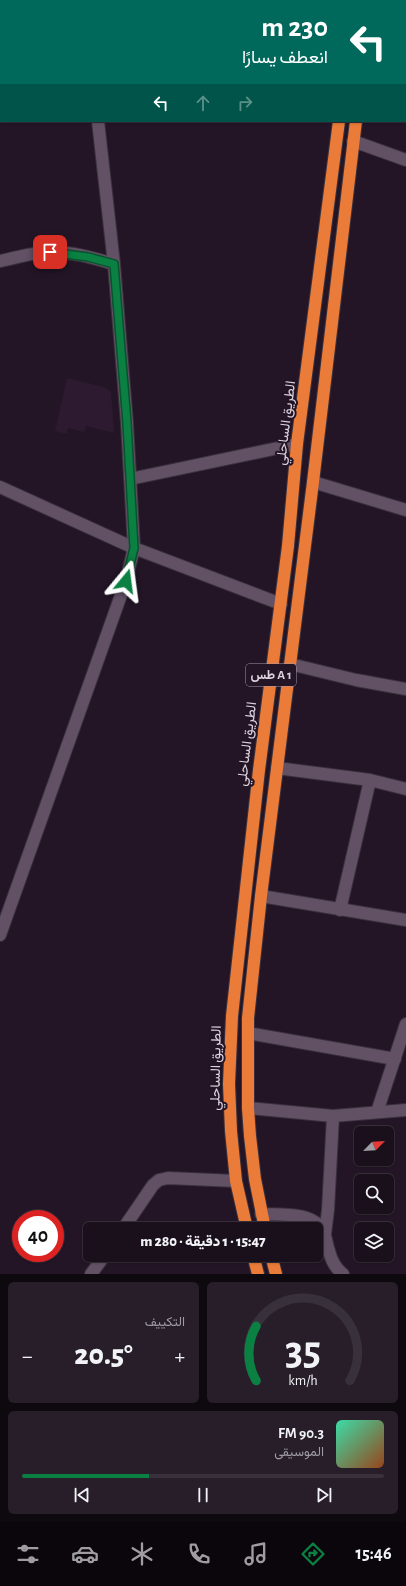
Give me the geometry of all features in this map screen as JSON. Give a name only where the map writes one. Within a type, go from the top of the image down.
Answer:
[{"type":"highway","name":"الطريق الساحلي","points":[[245,1222],[236,1181],[231,1131],[229,1084],[232,1016],[259,770],[288,546],[297,444],[339,122]]},
{"type":"highway","name":"طس A 1","points":[[263,1222],[253,1164],[248,1108],[248,1033],[261,896],[313,482],[356,122]]},
{"type":"highway","points":[[255,1262],[258,1274]]},
{"type":"highway","points":[[273,1262],[276,1274]]},
{"type":"street","points":[[0,935],[126,581],[134,548],[127,423],[114,264],[98,122]]},
{"type":"street","points":[[353,141],[406,160]]},
{"type":"street","points":[[0,261],[34,253],[50,252],[88,257],[114,264]]},
{"type":"street","points":[[130,479],[297,444]]},
{"type":"street","points":[[313,482],[406,510]]},
{"type":"street","points":[[0,487],[134,548],[281,604]]},
{"type":"street","points":[[290,664],[356,680],[406,689]]},
{"type":"street","points":[[277,768],[370,780],[406,789]]},
{"type":"street","points":[[340,910],[370,780]]},
{"type":"street","points":[[261,896],[406,920]]},
{"type":"street","points":[[377,1112],[406,1024]]},
{"type":"street","points":[[248,1033],[395,1059]]},
{"type":"street","points":[[248,1108],[333,1116],[406,1110]]},
{"type":"street","points":[[325,1234],[328,1210],[333,1116]]},
{"type":"street","points":[[128,1222],[153,1185],[159,1180],[168,1178],[236,1181]]},
{"type":"street","points":[[261,1214],[298,1216],[309,1219],[320,1226],[325,1234],[331,1259],[338,1271],[342,1274]]},
{"type":"street","points":[[91,1274],[100,1262]]},
{"type":"shaded area","points":[[67,378],[104,387],[111,392],[114,433],[86,426],[84,432],[68,428],[67,434],[55,431]]},
{"type":"route","points":[[50,252],[88,257],[114,264],[127,423],[134,548],[126,581]]}]
